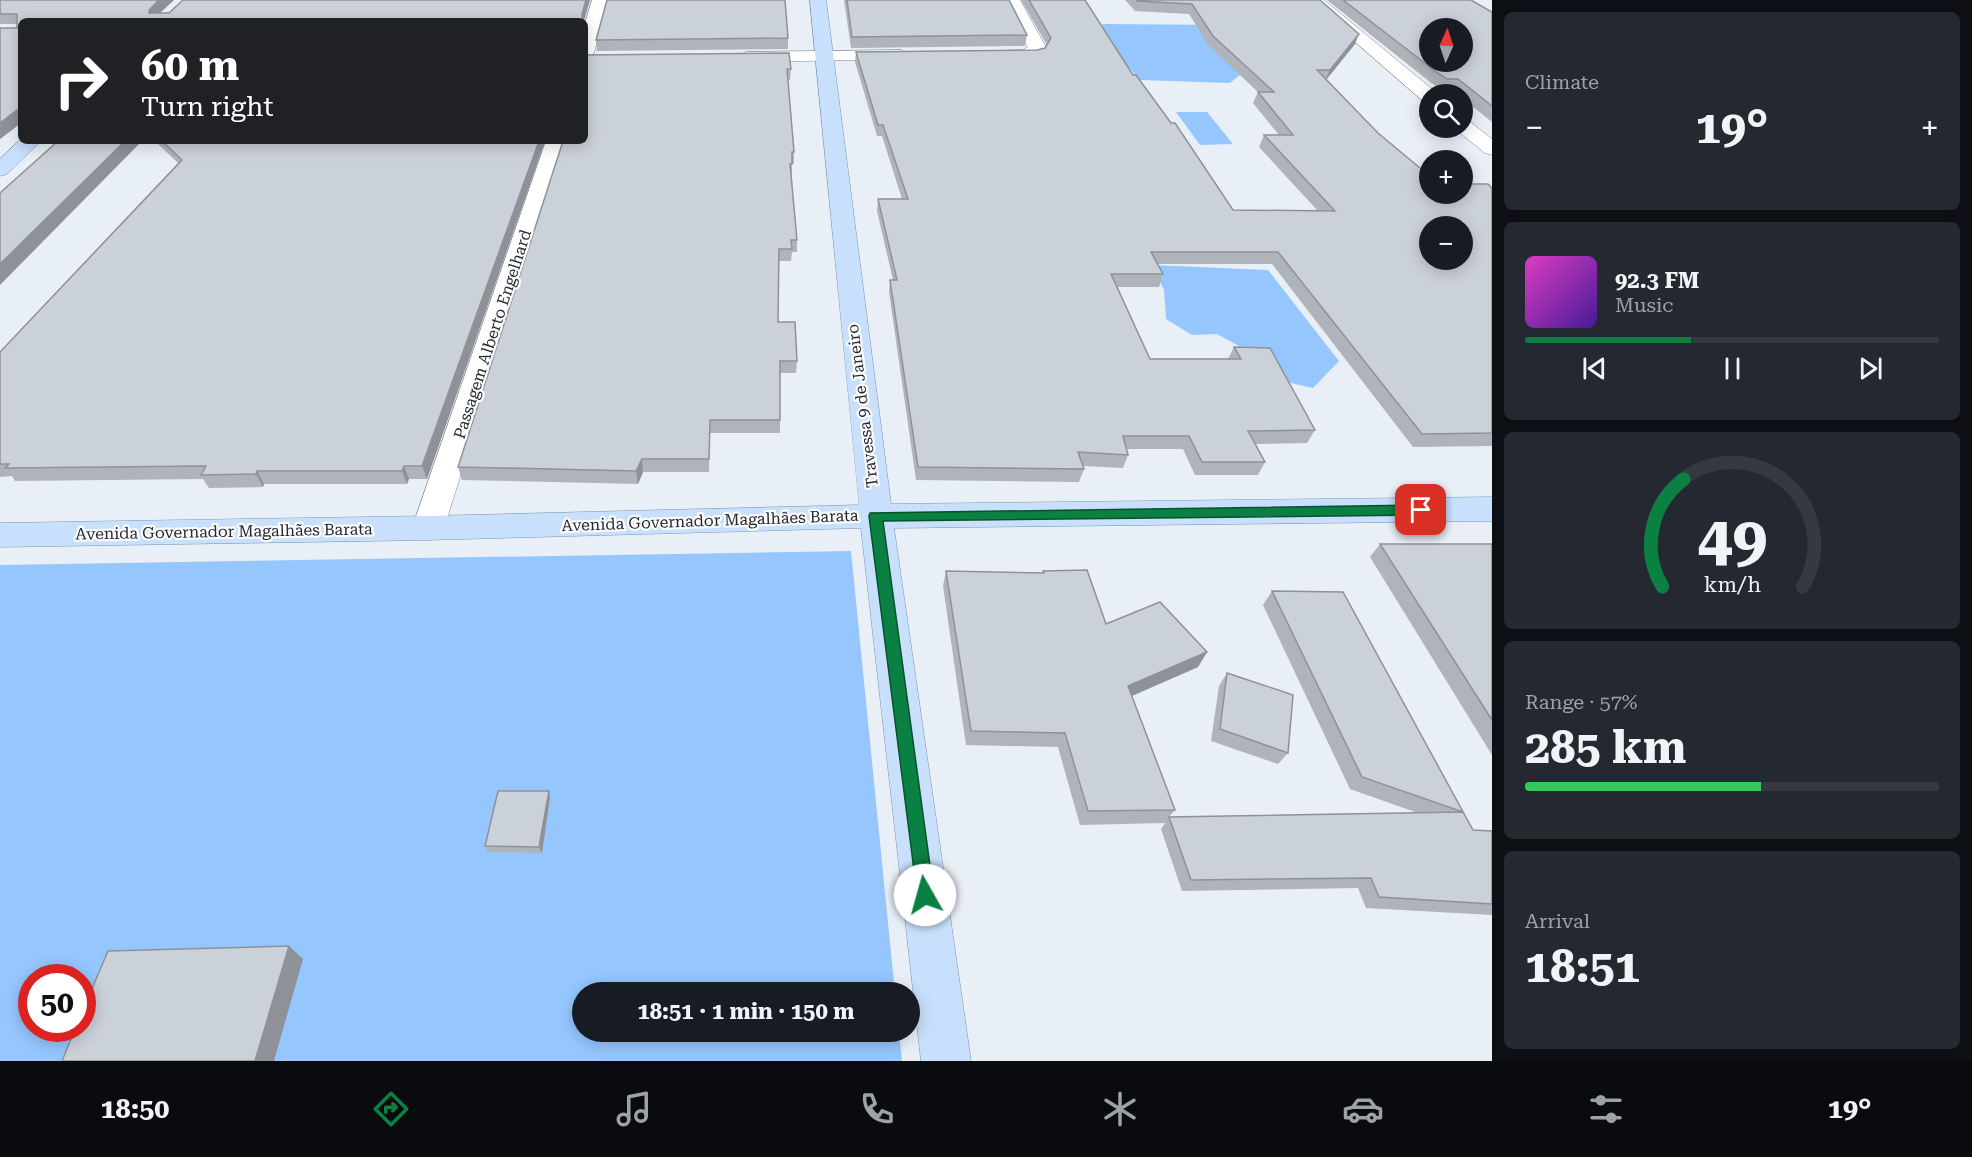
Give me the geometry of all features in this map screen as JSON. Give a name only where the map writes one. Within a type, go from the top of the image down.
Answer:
[{"type":"main road","name":"Travessa 9 de Janeiro","points":[[818,0],[831,139],[875,516],[946,1061]]},
{"type":"main road","points":[[0,170],[29,144]]},
{"type":"main road","name":"Avenida Governador Magalhães Barata","points":[[0,535],[428,528],[875,516],[1492,509]]},
{"type":"street","points":[[589,57],[600,0]]},
{"type":"street","points":[[1315,0],[1419,88]]},
{"type":"street","points":[[976,55],[1025,55],[1037,52],[1036,42],[1015,6]]},
{"type":"street","points":[[733,57],[913,55]]},
{"type":"street","points":[[1473,133],[1492,149]]},
{"type":"street","name":"Passagem Alberto Engelhard","points":[[428,528],[555,144]]},
{"type":"shaded area","points":[[1102,24],[1229,25],[1251,66],[1230,83],[1140,80],[1112,48]]},
{"type":"shaded area","points":[[1176,112],[1207,112],[1233,144],[1200,145]]},
{"type":"shaded area","points":[[1152,265],[1268,270],[1339,361],[1313,388],[1273,379],[1248,351],[1217,334],[1192,335],[1166,319],[1164,290]]},
{"type":"shaded area","points":[[851,551],[894,982],[572,982],[572,1042],[900,1042],[902,1061],[0,1061],[0,565]]},
{"type":"building","points":[[0,0],[159,0],[149,10],[149,13],[169,13],[183,0],[586,0],[582,18],[18,18],[18,109],[0,123],[0,28],[17,28],[17,14],[0,14]]},
{"type":"building","points":[[607,0],[785,0],[788,38],[596,40]]},
{"type":"building","points":[[847,0],[1009,0],[1027,35],[852,37]]},
{"type":"building","points":[[1029,0],[1085,0],[1133,75],[1136,75],[1171,123],[1175,123],[1233,210],[1335,211],[1264,135],[1293,135],[1258,92],[1274,92],[1213,36],[1192,4],[1137,1],[1320,0],[1359,34],[1330,70],[1317,70],[1378,133],[1419,167],[1419,204],[1473,204],[1473,184],[1488,184],[1492,188],[1492,433],[1422,434],[1278,252],[1151,252],[1163,274],[1111,274],[1150,359],[1241,359],[1234,347],[1270,348],[1315,430],[1248,431],[1265,462],[1202,462],[1189,436],[1123,436],[1128,455],[1078,452],[1084,469],[918,467],[890,280],[897,280],[878,199],[908,199],[883,125],[878,125],[856,52],[1037,50],[1045,48],[1051,38]]},
{"type":"building","points":[[1343,0],[1471,0],[1492,12],[1492,106],[1473,91],[1473,84],[1464,84],[1458,79],[1447,79],[1436,72],[1473,72],[1473,18],[1419,18],[1419,59]]},
{"type":"building","points":[[789,53],[791,69],[787,69],[794,152],[792,152],[792,164],[790,164],[797,240],[791,240],[792,249],[779,249],[778,322],[795,322],[797,361],[780,361],[780,420],[710,420],[709,459],[642,459],[636,471],[458,467],[562,144],[588,144],[588,55]]},
{"type":"building","points":[[55,144],[122,144],[0,264],[0,193]]},
{"type":"building","points":[[165,144],[538,144],[422,466],[404,466],[402,471],[257,471],[256,474],[201,475],[206,466],[5,468],[9,464],[0,464],[0,352],[182,160]]},
{"type":"building","points":[[1380,544],[1492,544],[1492,720]]},
{"type":"building","points":[[1087,570],[1106,624],[1160,602],[1207,652],[1128,686],[1175,810],[1088,811],[1065,733],[971,731],[946,571],[1044,573],[1043,571]]},
{"type":"building","points":[[1272,591],[1343,592],[1473,830],[1492,831],[1492,904],[1379,897],[1371,878],[1191,880],[1169,817],[1463,812],[1362,777]]},
{"type":"building","points":[[1227,673],[1293,695],[1288,753],[1220,729]]},
{"type":"building","points":[[498,791],[549,791],[539,847],[485,846]]},
{"type":"building","points":[[289,946],[255,1061],[62,1061],[70,1042],[96,1042],[96,979],[108,951]]},
{"type":"route","points":[[925,895],[875,516],[1421,510]]}]
